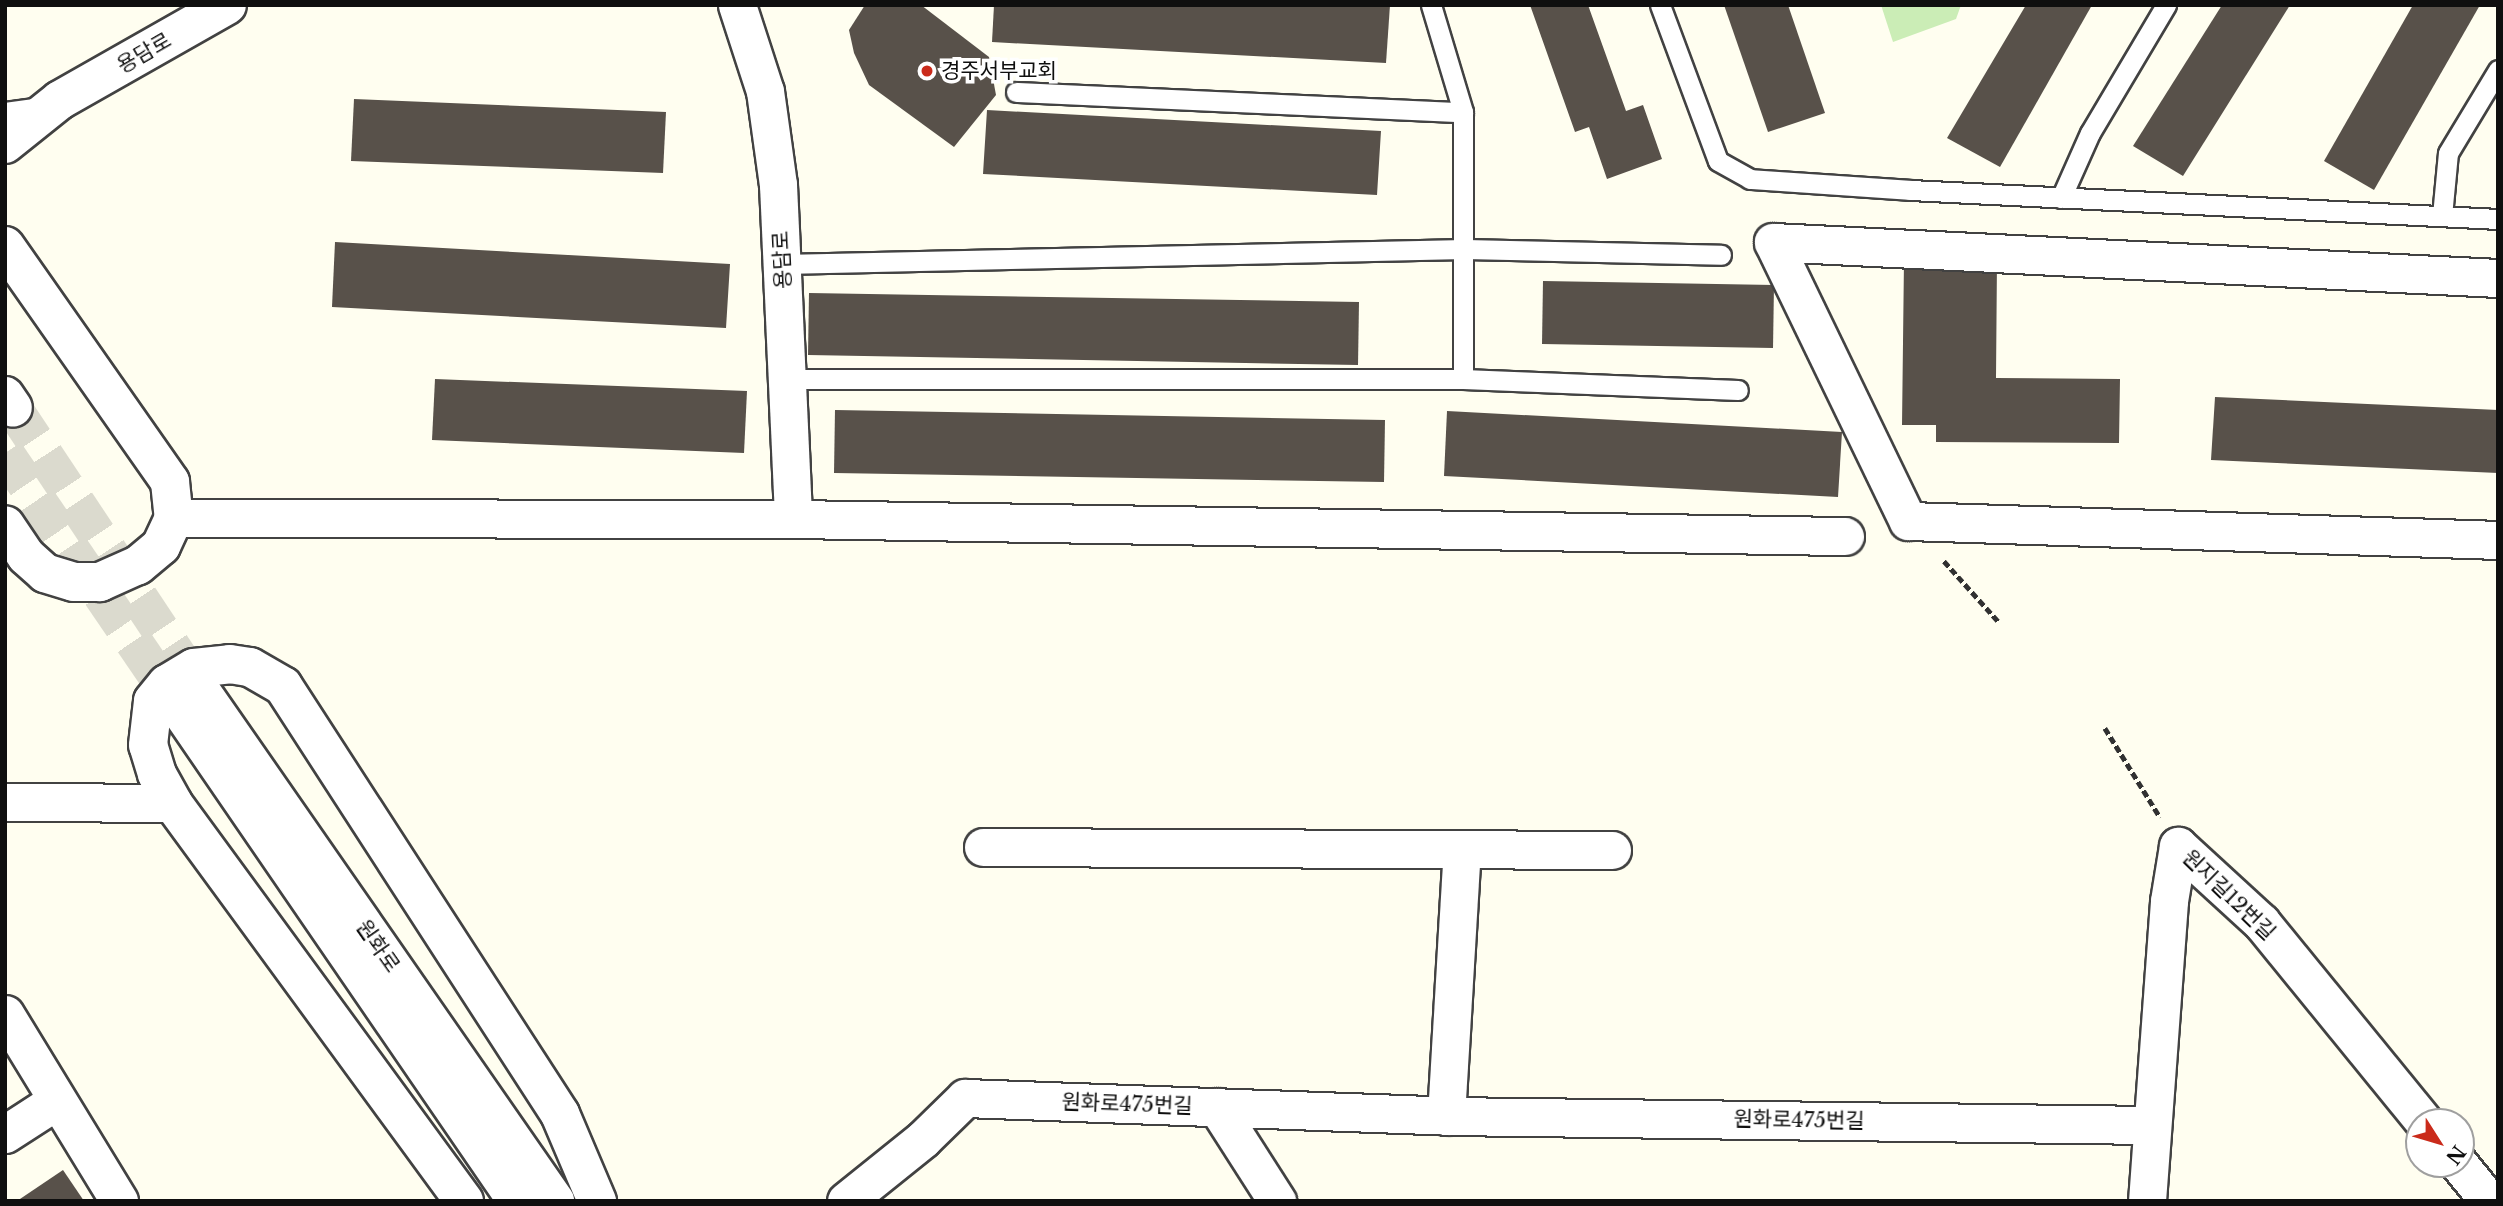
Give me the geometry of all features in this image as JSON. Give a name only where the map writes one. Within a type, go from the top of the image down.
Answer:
[{"type":"street","name":"용담로","points":[[5,144],[61,100],[227,5]]},
{"type":"street","name":"용담로","points":[[737,5],[765,91],[778,185],[793,519]]},
{"type":"street","points":[[2498,278],[1773,242],[1908,521],[2498,540]]},
{"type":"street","points":[[5,246],[170,482],[174,518],[161,545],[138,565],[100,582],[74,582],[45,573],[26,556],[5,525]]},
{"type":"street","points":[[174,518],[793,519],[1845,536]]},
{"type":"street","points":[[464,1201],[173,803],[157,774],[148,745],[153,701],[167,684],[194,668],[230,664],[250,667],[283,686],[560,1114],[597,1201]]},
{"type":"street","name":"원화로","points":[[517,1201],[189,699],[555,1201]]},
{"type":"street","points":[[5,802],[173,803]]},
{"type":"street","name":"원지길12번길","points":[[2178,846],[2261,922],[2413,1108]]},
{"type":"street","name":"원지길12번길","points":[[2147,1201],[2169,901],[2178,846]]},
{"type":"street","points":[[983,847],[1612,850]]},
{"type":"street","points":[[1446,1116],[1462,849]]},
{"type":"street","points":[[5,1014],[119,1201]]},
{"type":"street","name":"원화로475번길","points":[[846,1201],[923,1139],[965,1098],[1446,1116],[2152,1125]]},
{"type":"street","points":[[5,1134],[56,1101]]},
{"type":"street","points":[[1217,1107],[1277,1201]]},
{"type":"street","points":[[2470,1178],[2489,1201]]},
{"type":"lane","points":[[1431,5],[1463,112],[1463,379]]},
{"type":"lane","points":[[1660,5],[1718,161],[1750,179],[2061,198],[2498,219]]},
{"type":"lane","points":[[2061,198],[2090,133],[2166,5]]},
{"type":"lane","points":[[2442,216],[2448,153],[2498,70]]},
{"type":"lane","points":[[1016,92],[1463,112]]},
{"type":"lane","points":[[5,112],[35,109],[61,100]]},
{"type":"lane","points":[[782,264],[1465,249],[1721,255]]},
{"type":"lane","points":[[787,379],[1463,379],[1738,390]]},
{"type":"path","points":[[1908,521],[1998,621]]},
{"type":"path","points":[[2105,728],[2178,846]]},
{"type":"green space","points":[[1881,5],[1961,5],[1956,19],[1893,42]]},
{"type":"building","name":"경주서부교회","points":[[865,5],[921,5],[989,57],[996,95],[954,147],[869,85],[854,53],[849,30]]},
{"type":"building","points":[[994,5],[1390,5],[1386,63],[992,42]]},
{"type":"building","points":[[1530,5],[1588,5],[1626,111],[1643,105],[1662,159],[1607,179],[1589,127],[1575,132]]},
{"type":"building","points":[[1724,5],[1788,5],[1825,113],[1768,132]]},
{"type":"building","points":[[2026,5],[2092,5],[2000,167],[1947,138]]},
{"type":"building","points":[[2222,5],[2290,5],[2183,176],[2133,146]]},
{"type":"building","points":[[2413,5],[2480,5],[2374,190],[2324,161]]},
{"type":"building","points":[[354,99],[666,112],[663,173],[351,161]]},
{"type":"building","points":[[987,110],[1381,131],[1377,195],[983,174]]},
{"type":"building","points":[[335,242],[730,264],[726,328],[332,307]]},
{"type":"building","points":[[1904,259],[1997,260],[1996,378],[2120,379],[2119,443],[1936,442],[1936,425],[1902,425]]},
{"type":"building","points":[[1543,281],[1774,285],[1773,348],[1542,344]]},
{"type":"building","points":[[809,293],[1359,302],[1358,365],[808,355]]},
{"type":"building","points":[[435,379],[747,391],[744,453],[432,440]]},
{"type":"building","points":[[2215,397],[2498,410],[2498,473],[2211,460]]},
{"type":"building","points":[[835,410],[1385,420],[1384,482],[834,473]]},
{"type":"building","points":[[1447,411],[1842,432],[1838,497],[1444,476]]},
{"type":"building","points":[[63,1170],[84,1201],[17,1201]]},
{"type":"tunnel","points":[[13,408],[201,691]]},
{"type":"tunnel","points":[[5,453],[178,707]]},
{"type":"place","name":"경주서부교회","points":[[927,71]]}]
